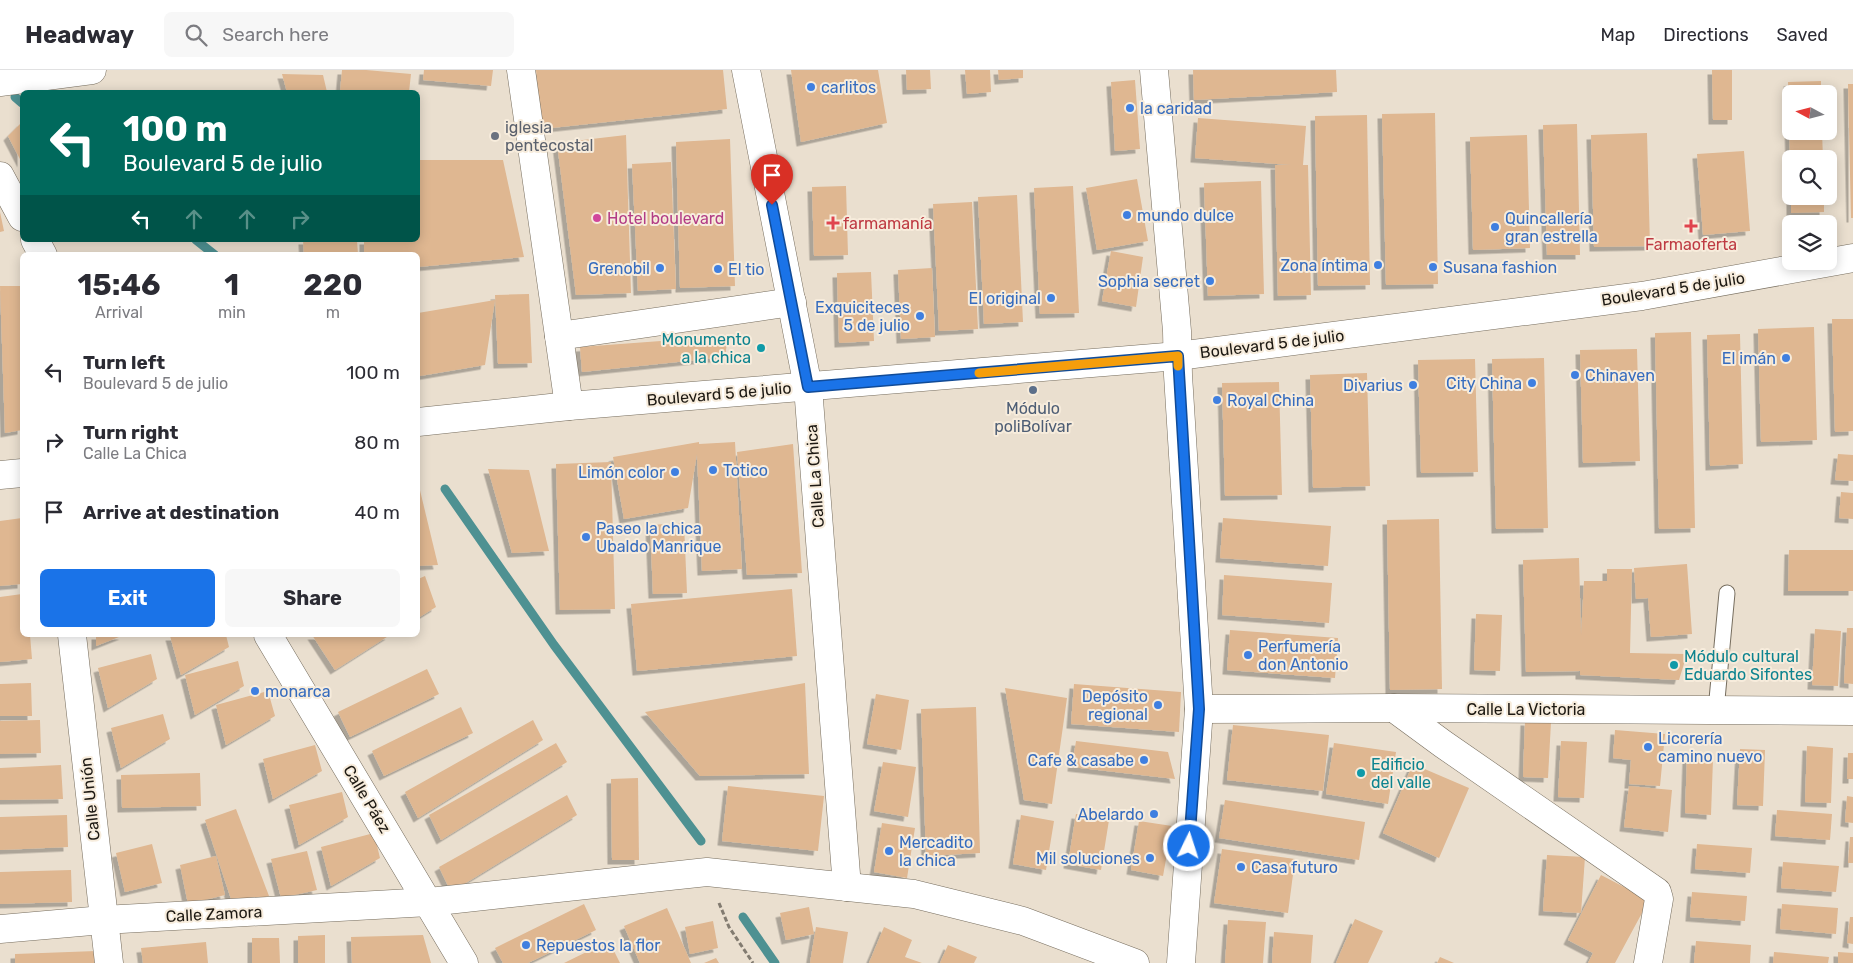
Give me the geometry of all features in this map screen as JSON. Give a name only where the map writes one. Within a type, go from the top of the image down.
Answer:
[{"type":"street","points":[[0,82],[92,70]]},
{"type":"street","points":[[521,70],[569,406]]},
{"type":"street","name":"Calle La Chica","points":[[746,70],[808,387],[847,887]]},
{"type":"street","points":[[1154,70],[1176,322],[1199,709],[1181,963]]},
{"type":"street","points":[[0,176],[20,213]]},
{"type":"street","name":"Boulevard 5 de julio","points":[[420,422],[569,406],[1178,356],[1642,296],[1853,258]]},
{"type":"street","points":[[559,336],[792,302]]},
{"type":"street","points":[[0,475],[20,473]]},
{"type":"street","name":"Calle Unión","points":[[72,637],[109,963]]},
{"type":"street","name":"Calle Páez","points":[[269,637],[464,963]]},
{"type":"street","points":[[1394,708],[1657,892],[1659,899],[1648,963]]},
{"type":"street","name":"Calle La Victoria","points":[[1199,709],[1394,708],[1853,711]]},
{"type":"street","name":"Calle Zamora","points":[[0,929],[104,920],[429,902],[707,872],[914,894],[1023,921],[1135,963]]},
{"type":"lane","points":[[1716,710],[1728,593]]},
{"type":"path","points":[[707,872],[729,927],[753,963]]},
{"type":"building","points":[[342,70],[411,74],[409,90],[340,90]]},
{"type":"building","points":[[424,70],[493,70],[491,86],[423,80]]},
{"type":"building","points":[[536,70],[723,70],[727,109],[542,129]]},
{"type":"building","points":[[791,70],[878,70],[887,123],[801,142]]},
{"type":"building","points":[[906,70],[930,70],[931,89],[907,90]]},
{"type":"building","points":[[965,70],[990,70],[991,92],[967,94]]},
{"type":"building","points":[[998,70],[1023,70],[1023,78],[999,80]]},
{"type":"building","points":[[1193,70],[1336,70],[1337,92],[1194,100]]},
{"type":"building","points":[[1712,70],[1732,70],[1732,120],[1713,120]]},
{"type":"building","points":[[282,74],[323,75],[327,90],[286,90]]},
{"type":"building","points":[[1135,80],[1140,149],[1115,151],[1111,82]]},
{"type":"building","points":[[1821,81],[1821,85],[1788,85],[1788,82]]},
{"type":"building","points":[[1848,84],[1853,84],[1853,218],[1851,218]]},
{"type":"building","points":[[1435,113],[1438,284],[1386,285],[1382,114]]},
{"type":"building","points":[[1367,115],[1370,285],[1318,286],[1315,116]]},
{"type":"building","points":[[1198,118],[1306,126],[1303,165],[1308,165],[1311,295],[1278,296],[1275,165],[1291,165],[1195,158]]},
{"type":"building","points":[[20,124],[20,159],[8,136]]},
{"type":"building","points":[[1577,124],[1580,255],[1547,255],[1543,125]]},
{"type":"building","points":[[1647,133],[1650,246],[1594,247],[1591,135]]},
{"type":"building","name":"Hotel boulevard","points":[[626,135],[631,293],[576,295],[557,143]]},
{"type":"building","points":[[1527,135],[1530,248],[1473,250],[1470,137]]},
{"type":"building","points":[[730,139],[735,286],[680,288],[676,142]]},
{"type":"building","points":[[1790,140],[1822,140],[1823,150],[1790,150]]},
{"type":"building","points":[[1744,151],[1750,231],[1703,235],[1697,154]]},
{"type":"building","points":[[420,160],[503,160],[524,257],[420,267],[420,252],[364,252],[364,242],[420,242]]},
{"type":"building","points":[[671,162],[676,289],[638,291],[632,164]]},
{"type":"building","points":[[1137,179],[1148,241],[1097,250],[1086,188]]},
{"type":"building","points":[[1261,181],[1264,294],[1208,296],[1204,183]]},
{"type":"building","points":[[846,186],[848,255],[814,256],[812,187]]},
{"type":"building","points":[[1073,186],[1079,313],[1040,314],[1034,188]]},
{"type":"building","points":[[1017,195],[1023,322],[984,324],[978,197]]},
{"type":"building","points":[[972,202],[978,329],[939,331],[933,204]]},
{"type":"building","points":[[1791,205],[1824,205],[1824,212],[1791,213]]},
{"type":"building","points":[[0,212],[4,231],[0,232]]},
{"type":"building","points":[[303,242],[357,242],[358,252],[304,252]]},
{"type":"building","points":[[1111,251],[1143,257],[1136,307],[1102,301]]},
{"type":"building","points":[[932,268],[935,337],[901,339],[898,270]]},
{"type":"building","points":[[871,272],[874,341],[839,343],[837,273]]},
{"type":"building","points":[[0,286],[20,286],[20,430],[5,433]]},
{"type":"building","points":[[529,294],[532,363],[498,364],[495,295]]},
{"type":"building","points":[[495,300],[485,365],[420,376],[420,313]]},
{"type":"building","points":[[1832,319],[1853,319],[1853,431],[1835,432]]},
{"type":"building","points":[[1814,327],[1817,440],[1761,442],[1758,329]]},
{"type":"building","points":[[1691,332],[1695,528],[1659,529],[1655,333]]},
{"type":"building","points":[[1740,334],[1743,464],[1710,466],[1707,335]]},
{"type":"building","points":[[728,336],[725,357],[582,372],[580,347]]},
{"type":"building","points":[[1637,349],[1640,461],[1583,463],[1580,350]]},
{"type":"building","points":[[1544,358],[1548,528],[1496,529],[1492,359]]},
{"type":"building","points":[[1475,359],[1478,472],[1421,473],[1418,360]]},
{"type":"building","points":[[1367,373],[1370,486],[1313,488],[1310,375]]},
{"type":"building","points":[[1279,382],[1282,495],[1225,496],[1222,383]]},
{"type":"building","points":[[699,442],[699,444],[735,442],[742,569],[702,571],[697,454],[688,508],[624,519],[613,457]]},
{"type":"building","points":[[793,444],[802,573],[747,575],[737,452]]},
{"type":"building","points":[[1838,454],[1853,455],[1853,481],[1835,480]]},
{"type":"building","name":"Paseo la chica Ubaldo Manrique","points":[[611,462],[615,609],[560,610],[556,464]]},
{"type":"building","points":[[488,469],[529,470],[549,551],[512,553]]},
{"type":"building","points":[[420,490],[438,565],[420,566]]},
{"type":"building","points":[[1841,492],[1853,493],[1853,519],[1839,518]]},
{"type":"building","points":[[20,518],[20,584],[0,586],[0,521]]},
{"type":"building","points":[[1223,518],[1331,526],[1328,566],[1220,558]]},
{"type":"building","points":[[1439,519],[1442,689],[1390,690],[1387,520]]},
{"type":"building","points":[[684,523],[687,593],[653,594],[650,525]]},
{"type":"building","points":[[1789,550],[1853,550],[1853,591],[1788,591]]},
{"type":"building","points":[[1579,558],[1581,635],[1584,581],[1607,581],[1607,569],[1632,569],[1630,653],[1687,654],[1679,680],[1580,675],[1580,671],[1526,672],[1523,560]]},
{"type":"building","points":[[1687,564],[1692,634],[1651,637],[1648,598],[1636,599],[1634,568]]},
{"type":"building","points":[[1224,575],[1332,583],[1329,623],[1222,615]]},
{"type":"building","points":[[425,576],[436,607],[420,617],[420,578]]},
{"type":"building","points":[[792,589],[797,656],[637,671],[631,604]]},
{"type":"building","points":[[20,594],[20,637],[30,637],[32,659],[0,662],[0,597]]},
{"type":"building","points":[[1476,614],[1502,615],[1500,671],[1474,670]]},
{"type":"building","points":[[1847,628],[1853,628],[1853,684],[1844,683]]},
{"type":"building","points":[[1815,629],[1841,631],[1838,686],[1812,685]]},
{"type":"building","points":[[1230,630],[1338,638],[1335,678],[1227,670]]},
{"type":"building","points":[[96,637],[119,637],[96,646]]},
{"type":"building","points":[[170,637],[226,637],[229,647],[181,675]]},
{"type":"building","points":[[313,637],[387,637],[335,670]]},
{"type":"building","points":[[151,654],[157,679],[108,708],[98,668]]},
{"type":"building","points":[[238,661],[244,686],[195,715],[185,675]]},
{"type":"building","points":[[427,669],[439,694],[350,737],[338,712]]},
{"type":"building","points":[[31,683],[32,716],[0,716],[0,684]]},
{"type":"building","points":[[805,683],[809,774],[700,776],[645,712]]},
{"type":"building","points":[[1074,684],[1181,692],[1179,732],[1071,724]]},
{"type":"building","points":[[1005,688],[1067,698],[1052,804],[1024,800]]},
{"type":"building","points":[[268,691],[275,716],[226,745],[216,705]]},
{"type":"building","points":[[876,694],[909,700],[901,750],[867,744]]},
{"type":"building","points":[[461,707],[473,733],[384,776],[372,751]]},
{"type":"building","points":[[976,707],[980,853],[926,856],[921,709]]},
{"type":"building","points":[[163,714],[170,739],[121,768],[111,728]]},
{"type":"building","points":[[40,720],[41,753],[0,754],[0,721]]},
{"type":"building","points":[[533,720],[543,740],[418,818],[405,792]]},
{"type":"building","points":[[1525,721],[1551,722],[1548,778],[1523,777]]},
{"type":"building","points":[[1233,725],[1329,735],[1323,791],[1227,780]]},
{"type":"building","points":[[1615,730],[1665,734],[1660,786],[1629,784],[1631,760],[1613,758]]},
{"type":"building","points":[[1076,741],[1168,752],[1175,779],[1072,767]]},
{"type":"building","points":[[1561,741],[1587,742],[1584,798],[1558,797]]},
{"type":"building","points":[[556,743],[567,762],[441,840],[429,815]]},
{"type":"building","name":"Edificio del valle","points":[[1334,743],[1396,752],[1388,804],[1326,794]]},
{"type":"building","points":[[315,745],[322,771],[273,799],[263,759]]},
{"type":"building","points":[[1807,746],[1833,748],[1831,803],[1805,802]]},
{"type":"building","points":[[1740,749],[1765,750],[1763,806],[1737,805]]},
{"type":"building","points":[[1848,753],[1853,753],[1853,779],[1847,779]]},
{"type":"building","points":[[1687,758],[1713,759],[1711,815],[1685,813]]},
{"type":"building","points":[[883,762],[916,767],[908,817],[874,811]]},
{"type":"building","points":[[1413,764],[1469,788],[1439,858],[1383,833]]},
{"type":"building","points":[[61,765],[63,799],[0,800],[0,768]]},
{"type":"building","points":[[200,773],[201,806],[122,808],[121,775]]},
{"type":"building","points":[[638,778],[639,860],[612,860],[611,779]]},
{"type":"building","points":[[728,786],[824,796],[818,851],[722,841]]},
{"type":"building","points":[[1629,786],[1672,790],[1668,832],[1624,827]]},
{"type":"building","points":[[342,792],[348,817],[299,845],[289,805]]},
{"type":"building","points":[[567,795],[577,815],[451,892],[439,867]]},
{"type":"building","points":[[1847,796],[1853,797],[1853,823],[1845,822]]},
{"type":"building","points":[[1225,800],[1365,822],[1359,860],[1219,838]]},
{"type":"building","points":[[236,809],[269,896],[233,905],[205,820]]},
{"type":"building","points":[[1777,810],[1832,814],[1830,840],[1775,836]]},
{"type":"building","points":[[1076,814],[1109,820],[1101,870],[1068,864]]},
{"type":"building","points":[[67,815],[68,847],[0,850],[0,817]]},
{"type":"building","points":[[1021,815],[1054,821],[1046,870],[1013,864]]},
{"type":"building","points":[[1139,821],[1172,826],[1163,876],[1131,870]]},
{"type":"building","points":[[882,823],[915,828],[907,878],[874,872]]},
{"type":"building","points":[[374,833],[380,858],[331,886],[321,847]]},
{"type":"building","points":[[1850,837],[1853,837],[1853,863],[1848,863]]},
{"type":"building","points":[[152,844],[162,883],[125,892],[116,853]]},
{"type":"building","points":[[1697,844],[1752,848],[1750,873],[1695,869]]},
{"type":"building","points":[[1222,849],[1295,859],[1288,913],[1214,903]]},
{"type":"building","points":[[307,851],[317,890],[281,898],[271,859]]},
{"type":"building","points":[[1547,855],[1585,857],[1581,913],[1543,911]]},
{"type":"building","points":[[216,856],[225,895],[188,904],[180,865]]},
{"type":"building","points":[[1783,862],[1839,866],[1836,892],[1781,888]]},
{"type":"building","points":[[71,870],[72,902],[0,904],[0,872]]},
{"type":"building","points":[[1601,875],[1649,900],[1615,963],[1588,963],[1593,953],[1568,940]]},
{"type":"building","points":[[1692,892],[1747,896],[1745,921],[1690,917]]},
{"type":"building","points":[[584,904],[596,930],[528,963],[503,963],[495,948]]},
{"type":"building","points":[[1782,904],[1838,908],[1836,934],[1780,929]]},
{"type":"building","points":[[809,907],[814,934],[786,940],[780,913]]},
{"type":"building","points":[[667,908],[691,963],[640,963],[624,926]]},
{"type":"building","points":[[1850,917],[1853,917],[1853,944],[1847,943]]},
{"type":"building","points":[[1355,919],[1383,931],[1368,963],[1336,963]]},
{"type":"building","points":[[1228,920],[1266,922],[1263,963],[1225,963]]},
{"type":"building","points":[[713,921],[718,948],[690,954],[685,927]]},
{"type":"building","points":[[816,927],[848,932],[843,963],[810,963]]},
{"type":"building","points":[[884,927],[912,940],[905,957],[922,963],[869,963]]},
{"type":"building","points":[[1274,932],[1313,935],[1311,963],[1272,963]]},
{"type":"building","points":[[325,935],[325,963],[298,963],[298,936]]},
{"type":"building","points":[[423,935],[431,963],[352,963],[351,937]]},
{"type":"building","points":[[252,938],[279,938],[280,963],[252,963]]},
{"type":"building","points":[[609,941],[620,963],[564,963]]},
{"type":"building","points":[[1696,941],[1751,945],[1750,963],[1694,963]]},
{"type":"building","points":[[206,942],[208,963],[143,963],[141,948]]},
{"type":"building","points":[[948,945],[977,957],[974,963],[940,963]]},
{"type":"building","points":[[96,951],[96,963],[15,963],[15,954]]},
{"type":"building","points":[[1774,952],[1829,957],[1828,963],[1773,963]]},
{"type":"building","points":[[1838,952],[1853,953],[1853,963],[1838,963]]},
{"type":"building","points":[[1440,957],[1454,963],[1437,963]]},
{"type":"building","points":[[716,958],[719,963],[704,963]]},
{"type":"waterway","points":[[15,97],[20,101]]},
{"type":"waterway","points":[[199,242],[211,252]]},
{"type":"waterway","points":[[445,489],[554,645],[701,841]]},
{"type":"waterway","points":[[743,917],[775,963]]},
{"type":"slow traffic","points":[[979,373],[1178,356],[1178,366]]},
{"type":"place","name":"carlitos","points":[[811,87]]},
{"type":"place","name":"la caridad","points":[[1130,108]]},
{"type":"place","name":"iglesia pentecostal","points":[[495,136]]},
{"type":"place","name":"mundo dulce","points":[[1127,215]]},
{"type":"place","name":"Hotel boulevard","points":[[597,218]]},
{"type":"place","name":"farmamanía","points":[[833,223]]},
{"type":"place","name":"Farmaoferta","points":[[1691,226]]},
{"type":"place","name":"Quincallería gran estrella","points":[[1495,227]]},
{"type":"place","name":"Zona íntima","points":[[1378,265]]},
{"type":"place","name":"Susana fashion","points":[[1433,267]]},
{"type":"place","name":"Grenobil","points":[[660,268]]},
{"type":"place","name":"El tio","points":[[718,269]]},
{"type":"place","name":"Sophia secret","points":[[1210,281]]},
{"type":"place","name":"El original","points":[[1051,298]]},
{"type":"place","name":"Exquiciteces 5 de julio","points":[[920,316]]},
{"type":"place","name":"Monumento a la chica","points":[[761,348]]},
{"type":"place","name":"El imán","points":[[1786,358]]},
{"type":"place","name":"Chinaven","points":[[1575,375]]},
{"type":"place","name":"City China","points":[[1532,383]]},
{"type":"place","name":"Divarius","points":[[1413,385]]},
{"type":"place","name":"Módulo poliBolívar","points":[[1033,390]]},
{"type":"place","name":"Royal China","points":[[1217,400]]},
{"type":"place","name":"Totico","points":[[713,470]]},
{"type":"place","name":"Limón color","points":[[675,472]]},
{"type":"place","name":"Paseo la chica Ubaldo Manrique","points":[[586,537]]},
{"type":"place","name":"Perfumería don Antonio","points":[[1248,655]]},
{"type":"place","name":"Módulo cultural Eduardo Sifontes","points":[[1674,665]]},
{"type":"place","name":"monarca","points":[[255,691]]},
{"type":"place","name":"Depósito regional","points":[[1158,705]]},
{"type":"place","name":"Licorería camino nuevo","points":[[1648,747]]},
{"type":"place","name":"Cafe & casabe","points":[[1144,760]]},
{"type":"place","name":"Edificio del valle","points":[[1361,773]]},
{"type":"place","name":"Abelardo","points":[[1154,814]]},
{"type":"place","name":"Mercadito la chica","points":[[889,851]]},
{"type":"place","name":"Mil soluciones","points":[[1150,858]]},
{"type":"place","name":"Casa futuro","points":[[1241,867]]},
{"type":"place","name":"Repuestos la flor","points":[[526,945]]},
{"type":"route","points":[[772,205],[808,387],[1178,356],[1199,709],[1189,846]]}]
